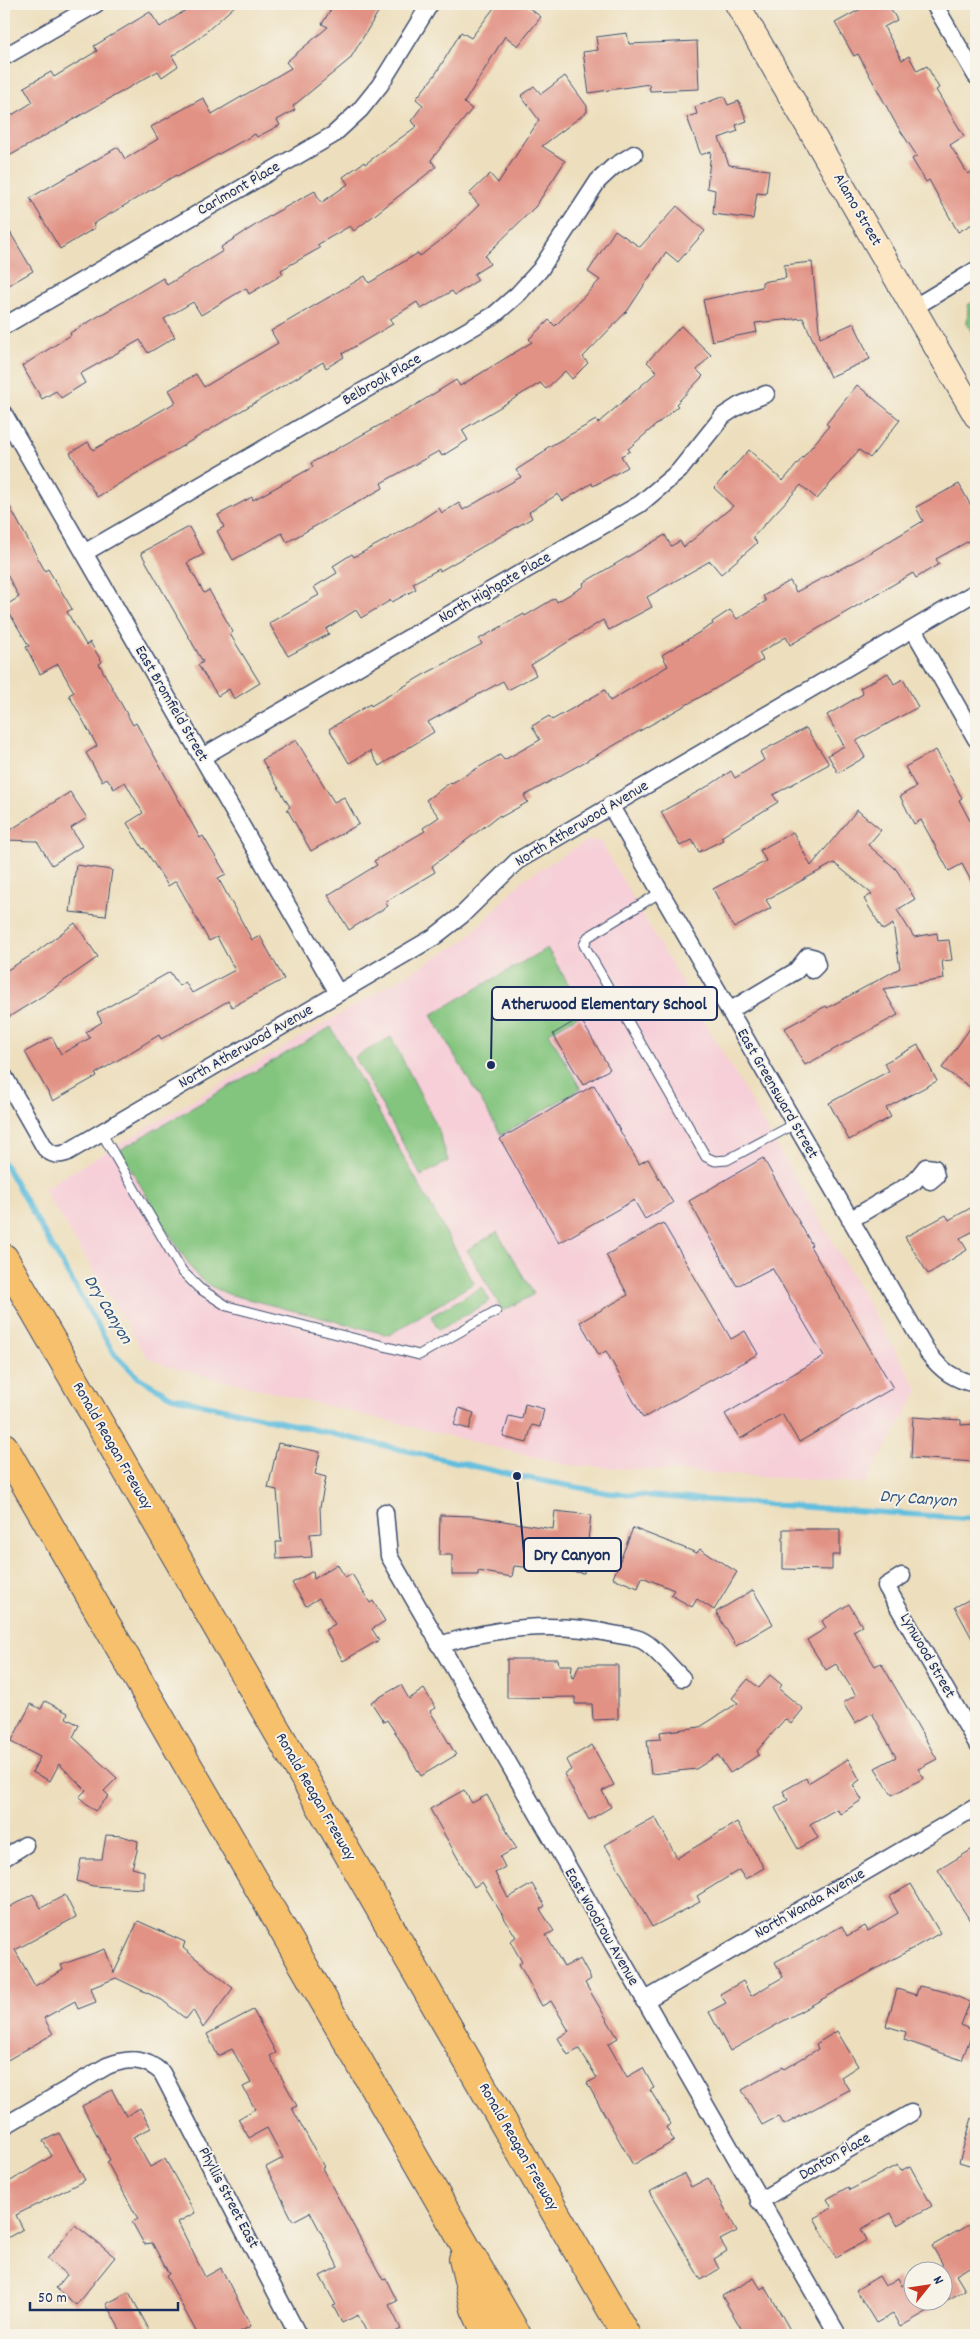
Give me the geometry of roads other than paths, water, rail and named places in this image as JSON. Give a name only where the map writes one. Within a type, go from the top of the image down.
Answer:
[{"type":"highway","name":"Ronald Reagan Freeway","points":[[4,1258],[626,2335]]},
{"type":"highway","points":[[4,1448],[517,2335]]},
{"type":"highway","points":[[457,2231],[475,2309],[487,2335]]},
{"type":"highway","points":[[597,2285],[636,2335]]},
{"type":"main road","name":"Alamo Street","points":[[737,4],[976,416]]},
{"type":"street","points":[[4,57],[96,4]]},
{"type":"street","name":"Carlmont Place","points":[[4,326],[333,135],[360,110],[380,85],[430,4]]},
{"type":"street","points":[[934,4],[976,76]]},
{"type":"street","name":"Belbrook Place","points":[[84,553],[494,315],[518,294],[540,270],[598,181],[613,167],[634,154]]},
{"type":"street","points":[[913,308],[976,270]]},
{"type":"street","name":"North Highgate Place","points":[[202,757],[640,504],[679,471],[723,416],[740,405],[766,394]]},
{"type":"street","name":"East Bromfield Street","points":[[4,414],[338,993]]},
{"type":"street","name":"North Atherwood Avenue","points":[[4,1076],[45,1148],[50,1153],[58,1155],[102,1132],[434,937],[461,916],[516,861],[976,592]]},
{"type":"street","points":[[913,630],[976,739]]},
{"type":"street","name":"East Greensward Street","points":[[610,805],[928,1353],[938,1367],[952,1377],[976,1384]]},
{"type":"street","points":[[729,1011],[796,972],[808,956],[815,958],[817,965],[812,970]]},
{"type":"street","points":[[850,1220],[914,1182],[926,1167],[934,1168],[936,1176],[930,1181]]},
{"type":"street","name":"East Woodrow Avenue","points":[[385,1512],[389,1556],[759,2201],[838,2335]]},
{"type":"street","name":"Lynwood Street","points":[[902,1576],[886,1586],[976,1742]]},
{"type":"street","points":[[438,1644],[474,1634],[510,1628],[552,1626],[587,1628],[642,1640],[682,1678]]},
{"type":"street","name":"North Wanda Avenue","points":[[644,2001],[976,1808]]},
{"type":"street","points":[[4,1858],[25,1845]]},
{"type":"street","name":"Phyllis Street East","points":[[4,2126],[107,2066],[122,2061],[137,2060],[152,2064],[162,2073],[298,2335]]},
{"type":"street","name":"Danton Place","points":[[759,2201],[911,2113]]},
{"type":"lane","points":[[661,892],[588,937],[584,945],[655,1071],[706,1157],[715,1162],[727,1160],[795,1124]]},
{"type":"lane","points":[[102,1132],[182,1270],[199,1288],[227,1306],[419,1355],[496,1311]]},
{"type":"waterway","name":"Dry Canyon","points":[[4,1163],[113,1352],[139,1378],[172,1397],[517,1476],[608,1493],[976,1519]]},
{"type":"place","name":"Atherwood Elementary School","points":[[491,1065]]},
{"type":"place","name":"Dry Canyon","points":[[517,1476]]}]
